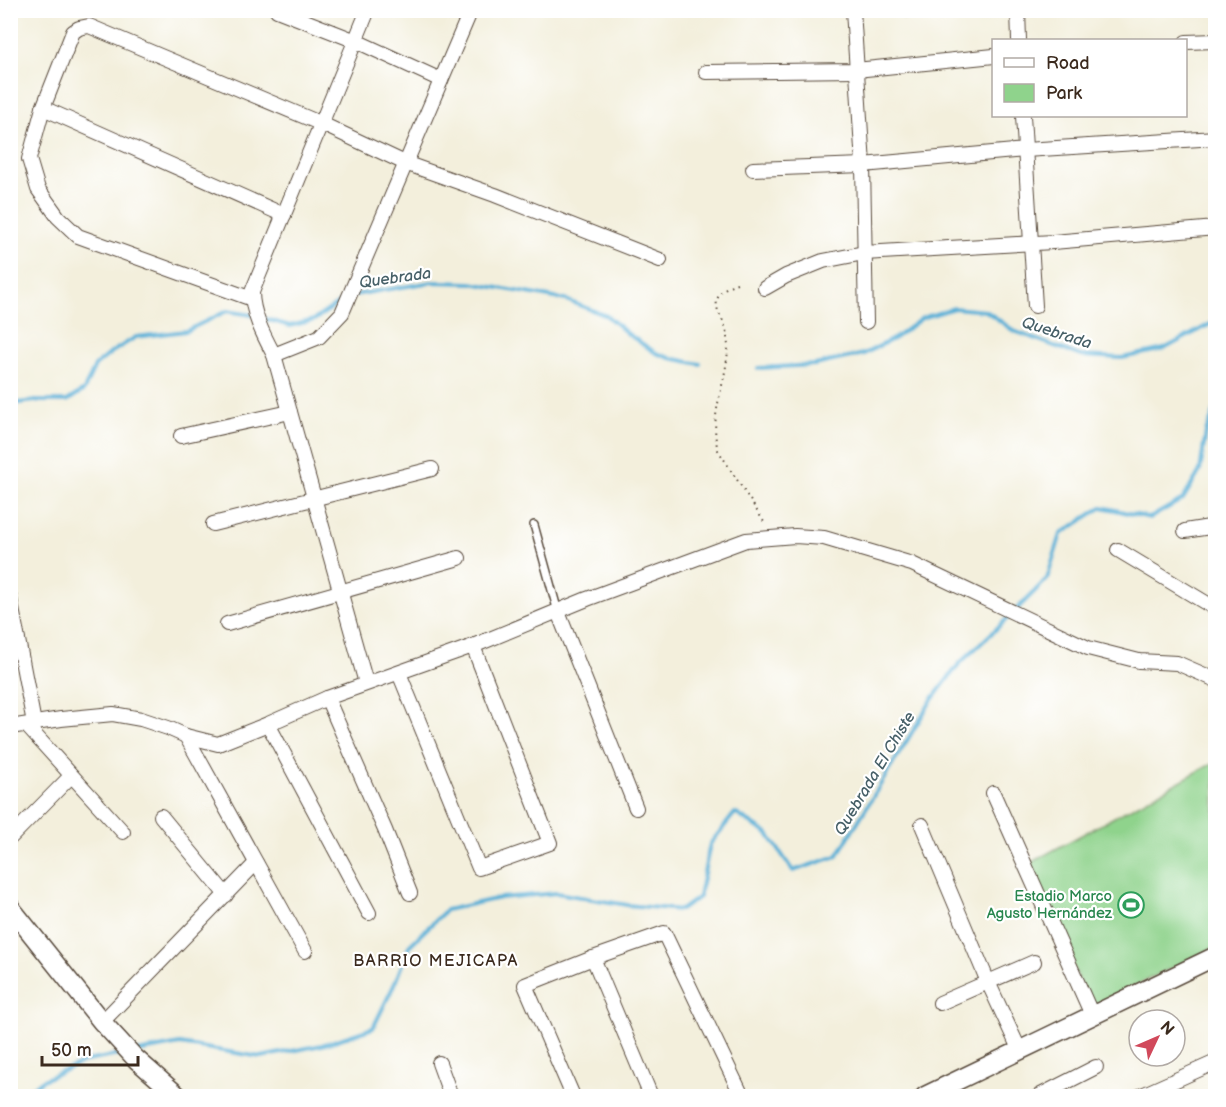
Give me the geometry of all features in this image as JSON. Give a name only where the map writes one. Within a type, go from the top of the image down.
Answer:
[{"type":"street","points":[[277,10],[356,41],[441,80]]},
{"type":"street","points":[[366,683],[274,355],[260,327],[252,292],[368,10]]},
{"type":"street","points":[[854,10],[862,165],[866,322]]},
{"type":"street","points":[[1017,10],[1019,39]]},
{"type":"street","points":[[274,355],[319,337],[342,313],[468,17]]},
{"type":"street","points":[[252,299],[78,236],[58,217],[38,189],[29,159],[43,108],[74,32],[79,28],[89,26],[322,124],[405,163],[495,195],[660,260]]},
{"type":"street","points":[[1187,42],[1215,40]]},
{"type":"street","points":[[706,72],[856,70],[992,56]]},
{"type":"street","points":[[43,108],[284,215]]},
{"type":"street","points":[[1023,117],[1035,306]]},
{"type":"street","points":[[753,169],[862,165],[1025,150],[1215,138]]},
{"type":"street","points":[[765,288],[786,276],[824,261],[864,253],[1031,243],[1215,228]]},
{"type":"street","points":[[182,436],[290,412]]},
{"type":"street","points":[[213,524],[432,469]]},
{"type":"street","points":[[1185,531],[1215,526]]},
{"type":"street","points":[[10,727],[113,714],[141,719],[186,736],[218,744],[327,698],[473,646],[746,540],[795,536],[824,538],[912,564],[1088,648],[1139,661],[1177,663],[1215,680]]},
{"type":"street","points":[[1118,550],[1215,609]]},
{"type":"street","points":[[227,624],[459,558]]},
{"type":"street","points":[[10,598],[30,724],[71,776],[123,832]]},
{"type":"street","points":[[558,612],[636,808]]},
{"type":"street","points":[[399,673],[479,868],[550,843],[473,646]]},
{"type":"street","points":[[327,698],[410,893]]},
{"type":"street","points":[[268,724],[369,913]]},
{"type":"street","points":[[186,736],[305,951]]},
{"type":"street","points":[[10,838],[71,776]]},
{"type":"street","points":[[993,793],[1092,1015]]},
{"type":"street","points":[[161,816],[226,895]]},
{"type":"street","points":[[921,825],[1020,1051]]},
{"type":"street","points":[[102,1022],[256,863]]},
{"type":"street","points":[[10,907],[102,1022],[136,1059],[178,1096]]},
{"type":"street","points":[[573,1096],[525,985],[664,933],[742,1096]]},
{"type":"street","points":[[925,1096],[1215,956]]},
{"type":"street","points":[[593,958],[651,1096]]},
{"type":"street","points":[[940,1003],[1034,962]]},
{"type":"street","points":[[1140,1096],[1215,1062]]},
{"type":"street","points":[[439,1063],[451,1096]]},
{"type":"street","points":[[1039,1096],[1096,1068]]},
{"type":"lane","points":[[534,525],[558,612]]},
{"type":"path","points":[[737,283],[724,288],[717,299],[717,310],[725,327],[727,360],[715,415],[715,437],[718,450],[774,538]]},
{"type":"green space","points":[[902,11],[963,11],[963,17],[903,18]]},
{"type":"green space","name":"Estadio Marco Agusto Hernández","points":[[1215,762],[1215,947],[1091,1007],[1028,864]]},
{"type":"waterway","name":"Quebrada","points":[[354,295],[432,282],[471,283],[566,300],[607,316],[656,353],[700,364]]},
{"type":"waterway","name":"Quebrada","points":[[259,317],[290,326],[314,320],[343,300]]},
{"type":"waterway","name":"Quebrada","points":[[758,368],[815,365],[864,354],[895,338],[922,318],[954,308],[986,311],[1014,331],[1081,356],[1122,358],[1164,349],[1216,321]]},
{"type":"waterway","name":"Quebrada","points":[[10,404],[67,401],[84,390],[95,366],[136,337],[186,331],[227,311],[252,315]]},
{"type":"waterway","name":"Quebrada El Chiste","points":[[1016,610],[1047,579],[1061,534],[1102,507],[1150,518],[1183,499],[1200,471],[1206,432],[1216,408]]},
{"type":"waterway","name":"Quebrada El Chiste","points":[[137,1052],[180,1044],[261,1057],[322,1045],[373,1028],[395,983],[409,946],[446,910],[500,898],[557,893],[627,905],[681,910],[699,897],[710,844],[735,813],[768,834],[793,871],[837,856],[931,701],[959,664],[1011,615]]},
{"type":"waterway","name":"Quebrada El Chiste","points":[[21,1096],[43,1080],[86,1061],[124,1054]]},
{"type":"place","name":"Estadio Marco Agusto Hernández","points":[[1131,905]]},
{"type":"district","name":"BARRIO MEJICAPA","points":[[436,960]]}]
